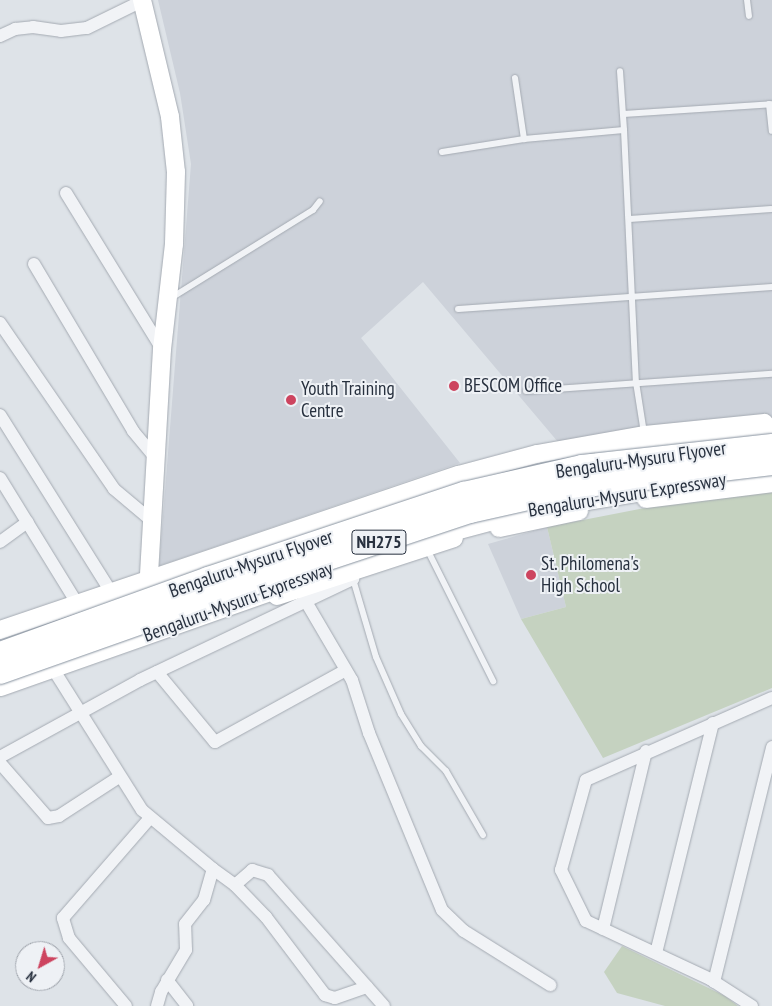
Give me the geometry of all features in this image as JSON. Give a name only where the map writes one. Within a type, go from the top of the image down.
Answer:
[{"type":"highway","name":"NH275","points":[[0,642],[148,585],[468,482],[646,441],[772,433]]},
{"type":"highway","name":"Bengaluru-Mysuru Flyover","points":[[0,653],[199,582],[464,493],[582,466],[772,445]]},
{"type":"highway","name":"Bengaluru-Mysuru Expressway","points":[[0,673],[217,596],[470,512],[595,484],[772,464]]},
{"type":"highway","name":"Bengaluru-Mysuru Expressway","points":[[0,685],[149,634],[282,585],[452,529],[539,507],[654,493],[772,473]]},
{"type":"street","points":[[0,36],[15,29],[33,27],[61,31],[87,28],[142,1],[170,117],[176,172],[151,520],[148,585],[149,634]]},
{"type":"street","points":[[66,193],[162,349]]},
{"type":"street","points":[[34,264],[134,431],[156,458]]},
{"type":"street","points":[[0,323],[79,442],[114,489],[151,520]]},
{"type":"street","points":[[0,415],[111,592]]},
{"type":"street","name":"NH275","points":[[646,441],[772,422]]},
{"type":"street","points":[[646,441],[654,493]]},
{"type":"street","points":[[0,478],[78,605]]},
{"type":"street","name":"Bengaluru-Mysuru Expressway","points":[[0,691],[352,575],[426,546],[654,493],[772,483]]},
{"type":"street","points":[[0,542],[28,522]]},
{"type":"street","points":[[0,757],[157,672],[352,575]]},
{"type":"street","name":"NH275","points":[[0,630],[78,605],[111,592],[148,585]]},
{"type":"street","points":[[305,600],[346,670],[442,910],[456,925],[550,986]]},
{"type":"street","points":[[157,672],[215,742],[346,670]]},
{"type":"street","points":[[55,672],[119,777],[150,818],[235,885],[297,955],[325,994],[335,998],[366,987]]},
{"type":"street","points":[[752,1006],[714,982],[586,920],[562,870],[586,780],[646,751],[772,698]]},
{"type":"street","points":[[656,954],[713,723]]},
{"type":"street","points":[[714,982],[772,747]]},
{"type":"street","points":[[603,929],[646,751]]},
{"type":"street","points":[[0,763],[48,818],[59,816],[119,777]]},
{"type":"street","points":[[126,1006],[69,938],[63,918],[150,818]]},
{"type":"street","points":[[157,1006],[167,980],[186,950],[185,924],[204,900],[213,869]]},
{"type":"street","points":[[235,885],[252,870],[268,875],[384,1006]]},
{"type":"street","points":[[167,980],[187,1006]]},
{"type":"lane","points":[[747,0],[749,16]]},
{"type":"lane","points":[[620,71],[630,219],[636,382],[646,441]]},
{"type":"lane","points":[[515,78],[524,139]]},
{"type":"lane","points":[[623,114],[771,104],[772,131]]},
{"type":"lane","points":[[442,152],[524,139],[624,130]]},
{"type":"lane","points":[[168,300],[314,210],[320,202]]},
{"type":"lane","points":[[630,219],[772,209]]},
{"type":"lane","points":[[458,309],[772,287]]},
{"type":"lane","points":[[526,391],[772,374]]},
{"type":"lane","points":[[426,546],[494,680]]},
{"type":"lane","points":[[352,575],[376,657],[401,714],[421,746],[446,771],[483,835]]},
{"type":"shaded area","points":[[158,0],[772,0],[772,418],[558,442],[423,282],[361,338],[460,463],[159,566],[191,164],[180,93]]},
{"type":"shaded area","name":"St. Philomena's High School","points":[[547,527],[566,607],[521,619],[488,544]]},
{"type":"green space","points":[[772,490],[772,688],[603,758],[521,619],[566,607],[547,527],[655,506]]},
{"type":"green space","points":[[622,946],[725,996],[738,1006],[665,1006],[617,993],[604,972]]},
{"type":"place","name":"BESCOM Office","points":[[454,386]]},
{"type":"place","name":"Youth Training Centre","points":[[291,400]]},
{"type":"place","name":"St. Philomena's High School","points":[[531,575]]}]
